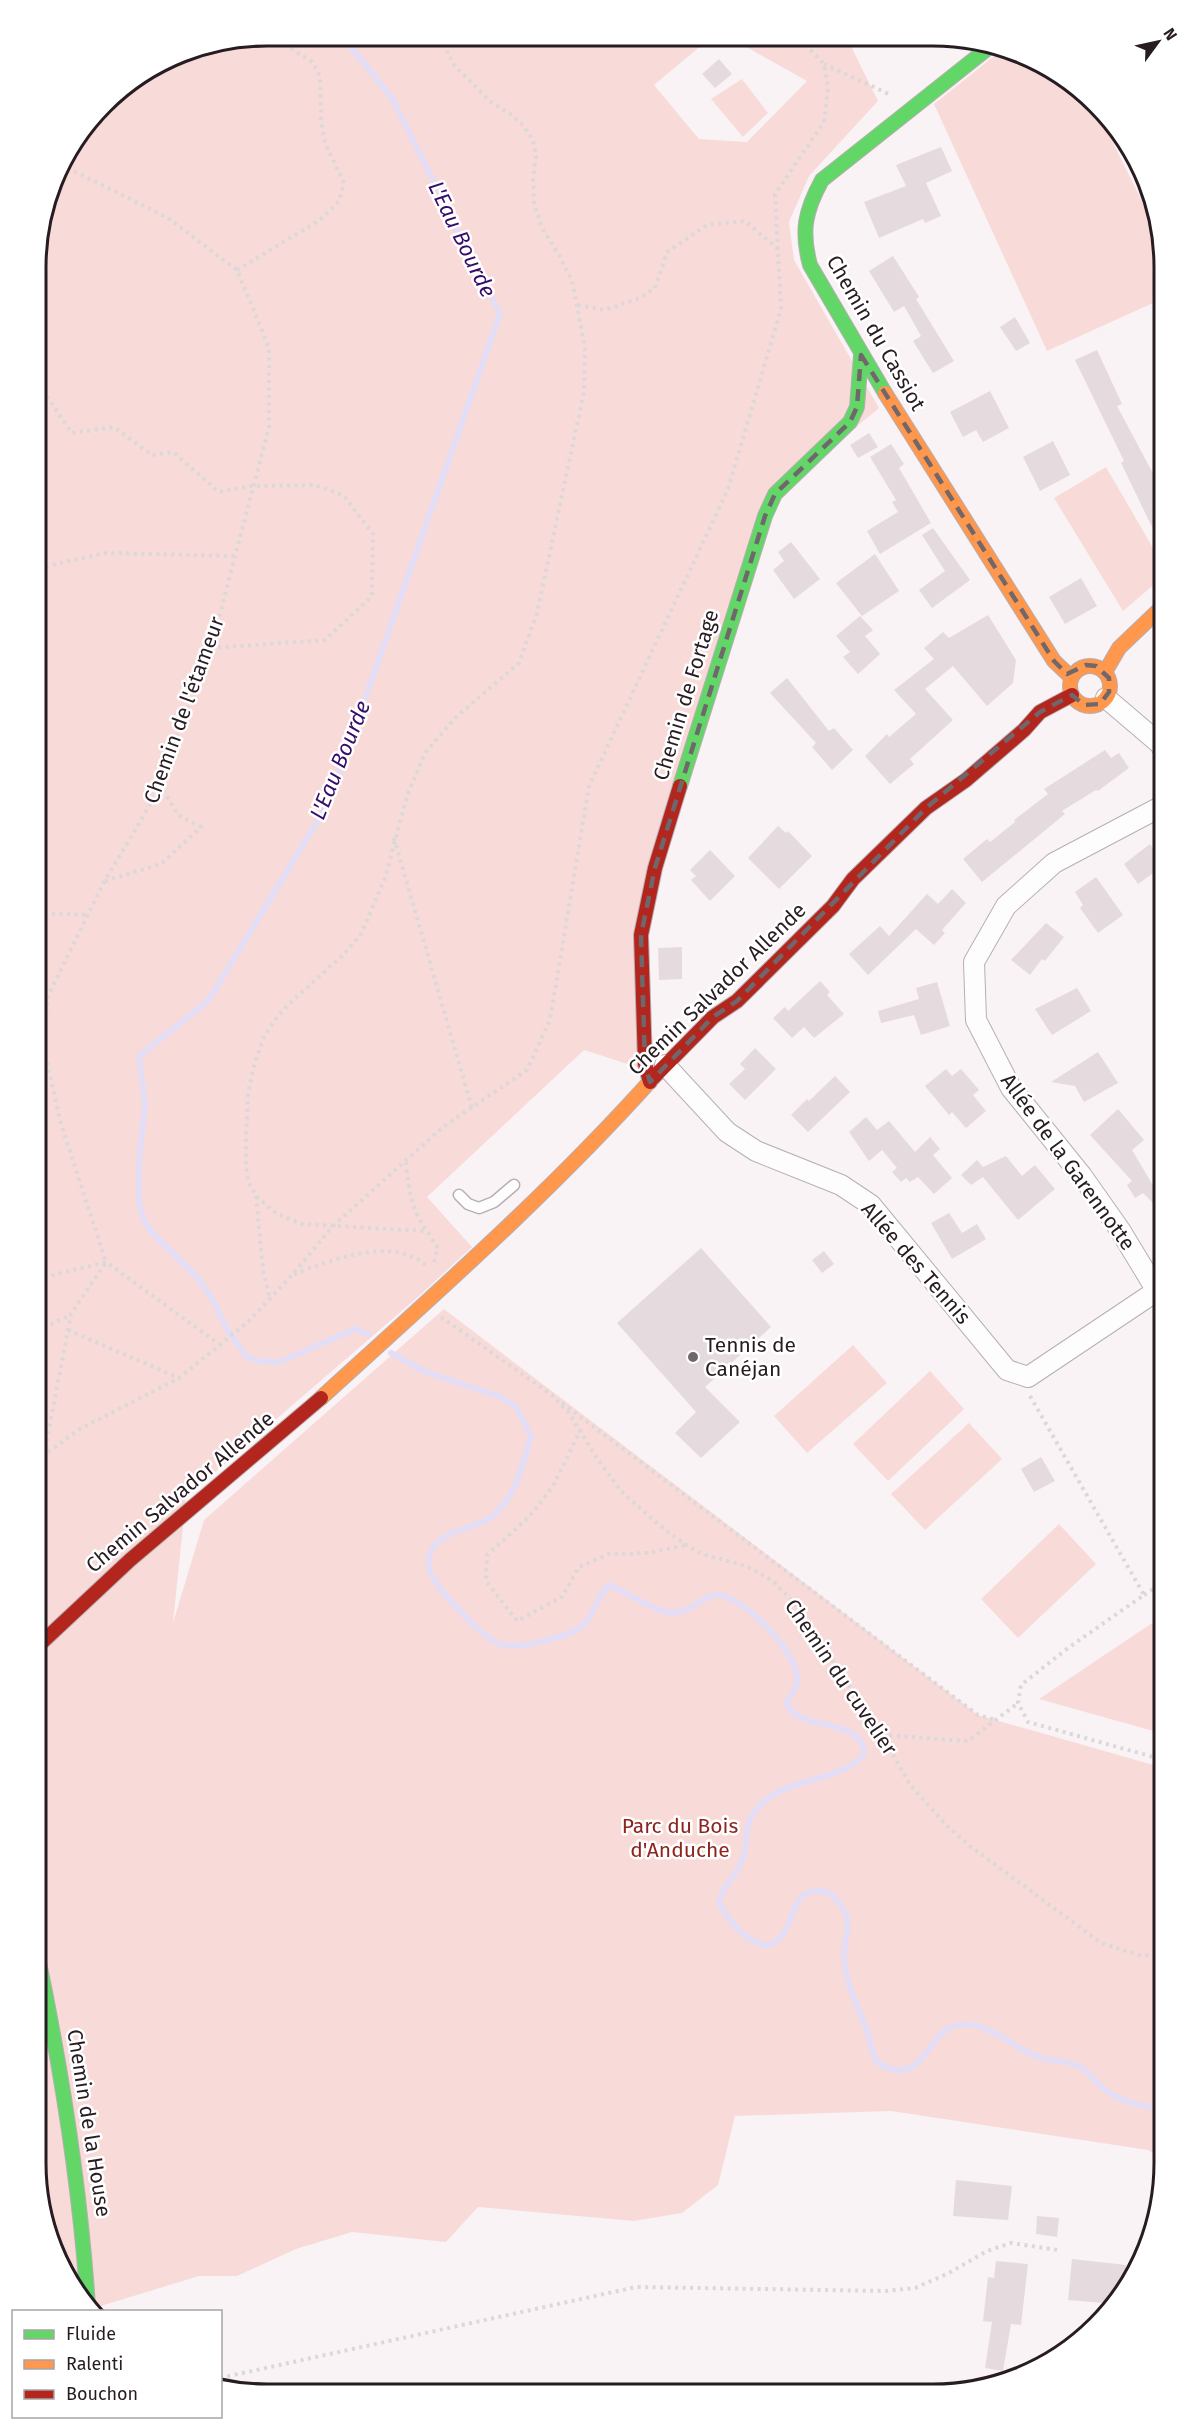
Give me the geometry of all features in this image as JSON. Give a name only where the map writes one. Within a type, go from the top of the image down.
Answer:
[{"type":"street","name":"Chemin du Cassiot","points":[[983,53],[822,180],[812,198],[805,219],[805,246],[810,266],[861,355],[1054,661],[1071,677]]},
{"type":"street","name":"Chemin de Fortage","points":[[650,1082],[645,1064],[641,935],[655,868],[724,641],[765,516],[775,494],[850,422],[857,407],[861,355]]},
{"type":"street","points":[[1105,672],[1119,648],[1154,615]]},
{"type":"street","points":[[1086,665],[1096,666],[1105,672],[1110,684],[1106,698],[1100,704],[1084,705],[1072,695],[1069,686],[1071,677],[1077,669],[1086,665]]},
{"type":"street","name":"Chemin Salvador Allende","points":[[46,1638],[130,1560],[293,1423],[532,1205],[606,1131],[712,1017],[737,1001],[833,906],[853,879],[926,808],[966,780],[1024,730],[1040,712],[1072,695]]},
{"type":"street","points":[[1106,698],[1154,739]]},
{"type":"street","name":"Allée de la Garennotte","points":[[1154,810],[1054,863],[1006,906],[974,962],[976,1020],[1011,1088],[1082,1176],[1154,1280]]},
{"type":"street","name":"Allée des Tennis","points":[[665,1065],[727,1132],[756,1151],[841,1185],[871,1205],[1006,1370],[1028,1377]]},
{"type":"street","points":[[1028,1377],[1154,1293]]},
{"type":"street","name":"Chemin de la House","points":[[46,1999],[68,2110],[84,2238],[87,2290]]},
{"type":"lane","points":[[459,1195],[468,1204],[479,1208],[494,1202],[514,1185]]},
{"type":"path","points":[[71,167],[76,172],[168,218],[237,270],[320,220],[339,201],[344,183],[325,144],[321,119],[320,76],[312,62],[287,46]]},
{"type":"path","points":[[429,1234],[302,1224],[287,1219],[277,1214],[256,1196],[249,1183],[246,1168],[247,1116],[253,1069],[263,1039],[274,1021],[288,1005],[344,954],[362,934],[384,878],[407,796],[425,753],[455,718],[519,663],[537,613],[584,392],[585,347],[572,281],[560,255],[542,228],[534,203],[533,180],[536,156],[533,140],[523,125],[491,102],[454,65],[444,46]]},
{"type":"path","points":[[807,46],[824,64],[916,106]]},
{"type":"path","points":[[46,1454],[80,1429],[179,1377],[248,1322],[270,1300],[333,1226],[443,1127],[527,1070],[550,1020],[589,786],[728,489],[781,309],[775,194],[824,122],[828,88],[824,64]]},
{"type":"path","points":[[578,305],[605,310],[640,298],[655,288],[667,252],[706,225],[745,221],[778,249]]},
{"type":"path","name":"Chemin de l'étameur","points":[[46,1026],[47,998],[104,882],[150,805],[211,648],[268,427],[269,348],[237,270]]},
{"type":"path","points":[[46,396],[72,433],[114,427],[152,455],[173,452],[219,492],[252,486],[314,485],[343,495],[372,534],[372,596],[325,640],[211,648]]},
{"type":"path","points":[[46,566],[106,553],[234,556]]},
{"type":"path","points":[[104,882],[161,864],[201,827],[178,815],[159,783]]},
{"type":"path","points":[[394,837],[472,1108]]},
{"type":"path","points":[[46,913],[89,915]]},
{"type":"path","name":"Chemin de l'étameur","points":[[46,1057],[61,1124],[106,1262]]},
{"type":"path","points":[[406,1161],[412,1204],[416,1215],[438,1248],[426,1276]]},
{"type":"path","points":[[256,1196],[263,1270],[270,1300]]},
{"type":"path","points":[[293,1274],[333,1260],[375,1252],[402,1253],[422,1261],[430,1269]]},
{"type":"path","points":[[46,1445],[71,1314],[106,1262]]},
{"type":"path","points":[[46,1277],[106,1262],[219,1344]]},
{"type":"path","name":"Chemin du cuvelier","points":[[426,1302],[433,1312],[552,1395],[581,1429],[596,1457],[621,1491],[659,1525],[702,1554],[746,1566],[773,1581],[795,1604],[882,1735],[910,1785],[948,1827],[970,1846],[1101,1942],[1139,1955],[1154,1956]]},
{"type":"path","points":[[46,1326],[71,1314]]},
{"type":"path","points":[[68,1330],[179,1377]]},
{"type":"path","points":[[1028,1377],[1030,1396],[1144,1595]]},
{"type":"path","points":[[552,1395],[978,1715],[996,1720]]},
{"type":"path","points":[[581,1429],[553,1486],[530,1516],[487,1555],[486,1581],[517,1621],[562,1597],[579,1567],[609,1554],[649,1553],[686,1545]]},
{"type":"path","points":[[1154,1588],[1068,1648],[1021,1685],[1018,1703],[1028,1722],[1154,1757]]},
{"type":"path","points":[[882,1735],[968,1741],[1018,1703]]},
{"type":"path","points":[[222,2378],[636,2287],[886,2291],[915,2288],[987,2251],[1011,2243],[1058,2250]]},
{"type":"highlighted area","points":[[861,355],[1054,661],[1067,674],[1086,665],[1096,666],[1109,678],[1109,692],[1100,704],[1084,705],[1072,695],[1040,712],[926,808],[737,1001],[713,1017],[650,1082],[645,1064],[641,935],[655,868],[765,516],[775,494],[850,422],[857,407]]},
{"type":"green space","name":"Parc du Bois d'Anduche","points":[[268,46],[701,46],[654,85],[699,139],[747,142],[807,81],[744,46],[851,46],[878,101],[809,176],[789,222],[794,260],[879,408],[775,494],[655,868],[637,1067],[584,1050],[427,1197],[472,1247],[419,1296],[186,1497],[173,1623],[204,1520],[444,1309],[978,1715],[1154,1765],[1154,2154],[1148,2150],[891,2111],[735,2116],[718,2185],[682,2213],[634,2221],[478,2207],[446,2242],[352,2232],[296,2249],[237,2276],[199,2276],[100,2306],[76,2273],[63,2247],[54,2219],[47,2177],[46,268],[48,239],[58,197],[69,170],[92,133],[122,101],[157,76],[183,63],[239,48]]},
{"type":"green space","points":[[995,56],[1017,63],[1043,76],[1078,101],[1108,133],[1145,206],[1152,239],[1154,303],[1047,351],[934,104]]},
{"type":"green space","points":[[742,79],[768,113],[743,137],[711,99]]},
{"type":"green space","points":[[1106,467],[1154,550],[1154,585],[1123,611],[1054,498]]},
{"type":"green space","points":[[853,1345],[887,1383],[807,1453],[774,1416]]},
{"type":"green space","points":[[930,1371],[964,1409],[888,1481],[853,1444]]},
{"type":"green space","points":[[969,1423],[1002,1459],[925,1530],[891,1494]]},
{"type":"green space","points":[[1059,1524],[1096,1564],[1018,1638],[981,1599]]},
{"type":"green space","points":[[1154,1622],[1154,1731],[1039,1699]]},
{"type":"building","points":[[719,59],[732,74],[715,88],[702,74]]},
{"type":"building","points":[[941,147],[952,171],[926,183],[941,216],[925,223],[923,219],[879,238],[864,202],[906,186],[896,165]]},
{"type":"building","points":[[893,256],[919,297],[916,299],[954,361],[933,373],[913,341],[921,336],[904,306],[894,312],[869,271]]},
{"type":"building","points":[[1015,317],[1030,343],[1016,351],[1000,327]]},
{"type":"building","points":[[1097,350],[1122,404],[1117,406],[1154,475],[1154,526],[1152,527],[1121,463],[1124,461],[1075,360]]},
{"type":"building","points":[[990,391],[1009,428],[983,442],[976,430],[963,437],[950,412]]},
{"type":"building","points":[[869,433],[878,447],[858,458],[850,445]]},
{"type":"building","points":[[1053,441],[1070,475],[1040,491],[1023,457]]},
{"type":"building","points":[[891,444],[904,464],[899,468],[931,523],[880,554],[867,531],[898,512],[892,502],[896,500],[870,457]]},
{"type":"building","points":[[933,528],[970,580],[932,608],[919,590],[945,571],[922,535]]},
{"type":"building","points":[[791,542],[820,579],[794,599],[773,570],[784,561],[778,552]]},
{"type":"building","points":[[875,554],[899,591],[862,616],[836,583]]},
{"type":"building","points":[[1081,578],[1097,606],[1065,624],[1049,597]]},
{"type":"building","points":[[988,615],[1016,660],[1013,683],[987,706],[953,666],[925,689],[953,720],[910,759],[914,764],[890,784],[865,756],[887,734],[889,737],[916,714],[894,690],[934,659],[924,648],[943,632],[949,638]]},
{"type":"building","points":[[860,616],[873,630],[865,636],[880,654],[858,674],[843,657],[850,652],[836,636]]},
{"type":"building","points":[[787,678],[829,731],[834,728],[853,750],[832,770],[812,747],[816,743],[770,693]]},
{"type":"building","points":[[1105,750],[1111,758],[1119,753],[1129,768],[1098,791],[1096,790],[1062,811],[1065,814],[982,882],[963,859],[987,839],[990,842],[1048,794],[1044,789]]},
{"type":"building","points":[[778,826],[786,833],[788,831],[812,856],[779,889],[748,858]]},
{"type":"building","points":[[1150,844],[1154,850],[1154,872],[1138,884],[1124,864]]},
{"type":"building","points":[[710,850],[735,876],[710,901],[691,880],[696,876],[690,870]]},
{"type":"building","points":[[1096,877],[1123,915],[1098,933],[1080,908],[1083,905],[1075,892]]},
{"type":"building","points":[[952,889],[966,903],[942,930],[945,933],[934,945],[916,929],[868,975],[849,954],[880,926],[889,936],[927,894],[938,904]]},
{"type":"building","points":[[1046,923],[1064,937],[1045,961],[1042,959],[1030,975],[1011,960]]},
{"type":"building","points":[[682,947],[682,979],[659,980],[658,948]]},
{"type":"building","points":[[820,981],[830,992],[827,995],[844,1014],[814,1038],[804,1027],[792,1038],[773,1018],[785,1007],[788,1011]]},
{"type":"building","points":[[937,982],[950,1026],[921,1035],[914,1015],[881,1023],[878,1011],[919,999],[916,988]]},
{"type":"building","points":[[1077,988],[1091,1011],[1052,1035],[1035,1009]]},
{"type":"building","points":[[755,1048],[776,1069],[745,1100],[729,1084],[745,1069],[740,1064]]},
{"type":"building","points":[[1098,1052],[1118,1083],[1084,1102],[1075,1086],[1051,1082]]},
{"type":"building","points":[[946,1069],[952,1076],[961,1069],[979,1090],[973,1095],[986,1111],[966,1128],[952,1112],[949,1115],[925,1086]]},
{"type":"building","points":[[835,1076],[850,1092],[808,1132],[791,1115]]},
{"type":"building","points":[[1118,1109],[1144,1140],[1132,1150],[1154,1187],[1154,1204],[1143,1193],[1135,1198],[1127,1185],[1132,1181],[1090,1135]]},
{"type":"building","points":[[866,1117],[877,1130],[889,1121],[915,1152],[930,1137],[940,1149],[933,1155],[952,1178],[934,1194],[918,1177],[910,1182],[906,1178],[901,1182],[892,1172],[897,1168],[882,1150],[869,1161],[849,1132]]},
{"type":"building","points":[[1006,1156],[1022,1176],[1035,1165],[1055,1189],[1018,1220],[983,1177],[971,1185],[961,1175],[977,1160],[983,1167]]},
{"type":"building","points":[[949,1213],[962,1233],[977,1224],[986,1239],[952,1259],[931,1223]]},
{"type":"building","name":"Tennis de Canéjan","points":[[701,1248],[771,1327],[705,1387],[740,1422],[701,1458],[675,1433],[696,1412],[617,1323]]},
{"type":"building","points":[[824,1251],[834,1264],[822,1273],[812,1260]]},
{"type":"building","points":[[1041,1457],[1055,1481],[1034,1492],[1021,1469]]},
{"type":"building","points":[[956,2180],[1012,2186],[1008,2220],[953,2216]]},
{"type":"building","points":[[1037,2216],[1059,2218],[1057,2237],[1036,2234]]},
{"type":"building","points":[[1072,2259],[1126,2265],[1124,2273],[1103,2303],[1068,2300]]},
{"type":"building","points":[[996,2261],[1028,2264],[1021,2325],[1011,2324],[1003,2371],[985,2368],[992,2322],[983,2321],[988,2277],[994,2278]]},
{"type":"waterway","name":"L'Eau Bourde","points":[[350,46],[392,98],[500,314],[328,804],[208,1001],[139,1056],[145,1105],[139,1161],[139,1203],[144,1220],[152,1233],[197,1277],[213,1300],[228,1331],[247,1357],[259,1361],[280,1362],[355,1329],[368,1334]]},
{"type":"waterway","name":"L'Eau Bourde","points":[[391,1353],[426,1372],[501,1397],[516,1407],[531,1436],[517,1480],[499,1510],[483,1522],[448,1535],[434,1546],[429,1556],[429,1568],[434,1580],[462,1614],[485,1635],[495,1642],[510,1646],[550,1640],[568,1634],[586,1622],[609,1585],[667,1612],[683,1611],[712,1596],[729,1598],[756,1616],[769,1629],[790,1658],[796,1672],[797,1683],[786,1703],[793,1712],[804,1719],[854,1734],[861,1743],[864,1755],[851,1765],[777,1792],[764,1801],[753,1814],[748,1826],[743,1857],[719,1903],[736,1927],[753,1941],[771,1944],[785,1932],[797,1902],[802,1897],[808,1893],[821,1891],[835,1898],[842,1907],[847,1920],[844,1956],[850,1986],[874,2057],[887,2068],[901,2070],[910,2068],[917,2064],[946,2030],[963,2024],[972,2025],[989,2030],[1033,2055],[1076,2065],[1087,2072],[1104,2089],[1118,2097],[1140,2105],[1154,2107]]},
{"type":"traffic: fast","points":[[885,393],[810,265],[805,231],[808,212],[822,180],[982,53]]},
{"type":"traffic: fast","points":[[680,786],[765,516],[775,494],[850,422],[857,407],[861,355]]},
{"type":"traffic: fast","points":[[46,1997],[68,2126],[86,2289]]},
{"type":"traffic: slow","points":[[885,393],[1054,661],[1071,677]]},
{"type":"traffic: slow","points":[[1105,672],[1119,648],[1154,615]]},
{"type":"traffic: slow","points":[[1090,666],[1098,667],[1104,672],[1109,678],[1110,686],[1109,694],[1104,700],[1098,705],[1090,706],[1082,705],[1076,700],[1071,694],[1070,686],[1071,678],[1076,672],[1082,667],[1090,666]]},
{"type":"traffic: slow","points":[[321,1398],[533,1202],[614,1121],[653,1078]]},
{"type":"traffic: jam","points":[[653,1078],[713,1017],[737,1001],[833,906],[853,879],[926,808],[966,780],[1024,730],[1040,712],[1072,695]]},
{"type":"traffic: jam","points":[[650,1082],[645,1064],[641,935],[655,868],[680,786]]},
{"type":"traffic: jam","points":[[46,1639],[130,1560],[321,1398]]},
{"type":"place","name":"Tennis de Canéjan","points":[[693,1357]]}]
